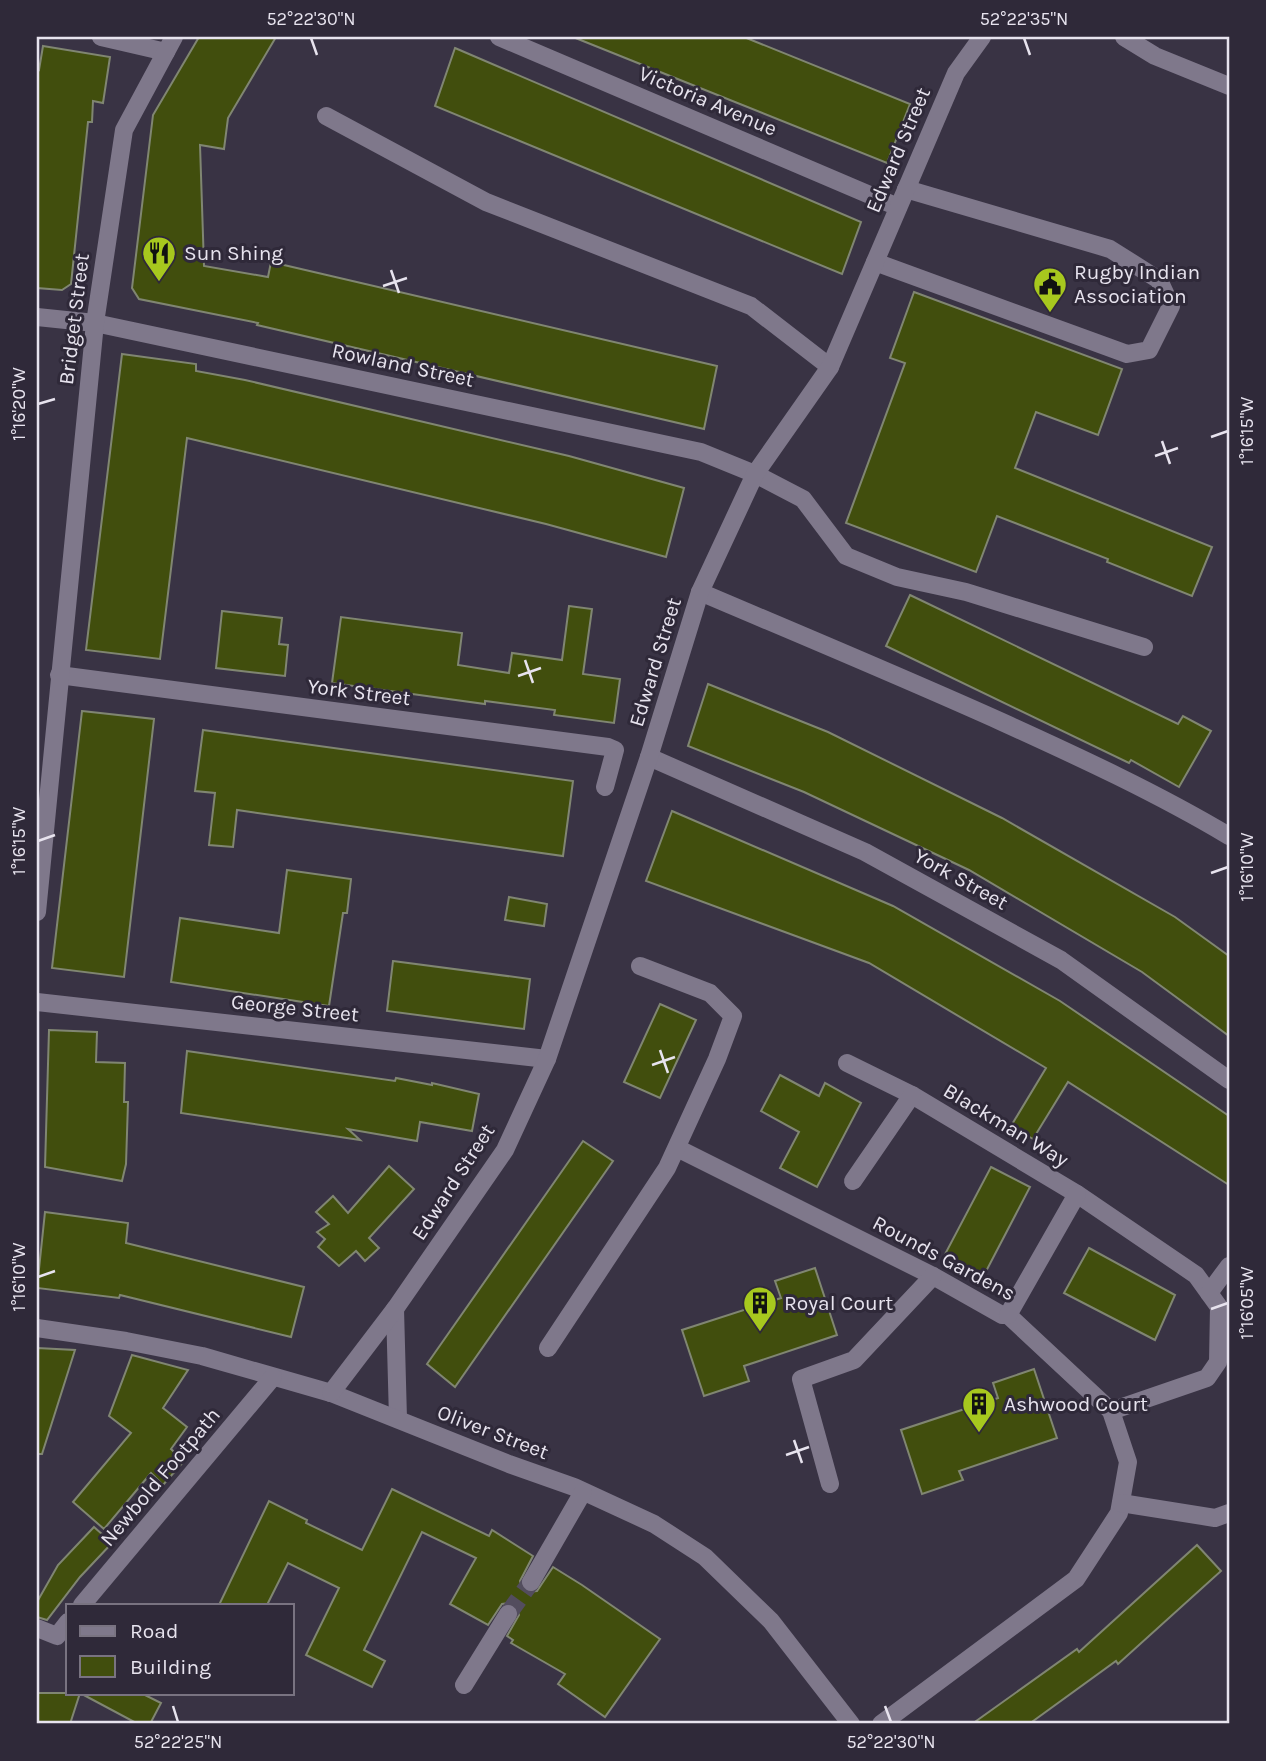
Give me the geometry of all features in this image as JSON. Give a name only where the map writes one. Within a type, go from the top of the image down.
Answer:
[{"type":"street","points":[[101,37],[170,44]]},
{"type":"street","name":"Victoria Avenue","points":[[499,37],[898,207]]},
{"type":"street","name":"Edward Street","points":[[331,1393],[395,1309],[505,1150],[547,1059],[649,757],[700,592],[755,474],[830,367],[956,73],[982,37]]},
{"type":"street","points":[[1124,37],[1155,56],[1229,86]]},
{"type":"street","name":"Bridget Street","points":[[37,912],[95,323],[124,130],[170,44]]},
{"type":"street","points":[[326,116],[486,202],[751,306],[830,367]]},
{"type":"street","points":[[875,262],[1127,354],[1149,350],[1171,306],[1159,281],[1110,249],[906,189]]},
{"type":"street","name":"Rowland Street","points":[[37,317],[95,323],[701,452],[755,474],[803,499],[846,556],[897,577],[966,592],[1144,647]]},
{"type":"street","points":[[700,592],[1077,756],[1229,836]]},
{"type":"street","name":"York Street","points":[[59,676],[608,747],[615,750],[605,787]]},
{"type":"street","name":"York Street","points":[[649,757],[865,852],[1061,960],[1229,1080]]},
{"type":"street","points":[[548,1348],[667,1168],[733,1016],[710,993],[639,966]]},
{"type":"street","name":"George Street","points":[[37,1002],[547,1059]]},
{"type":"street","name":"Blackman Way","points":[[847,1063],[912,1096],[1077,1194],[1196,1275],[1219,1307],[1218,1362],[1207,1378],[1111,1411]]},
{"type":"street","name":"Blackman Way","points":[[853,1181],[912,1096]]},
{"type":"street","name":"Rounds Gardens","points":[[677,1148],[933,1276],[1002,1315],[1007,1315],[1111,1411],[1128,1462],[1119,1513],[1076,1579],[881,1724]]},
{"type":"street","name":"Blackman Way","points":[[1007,1315],[1077,1194]]},
{"type":"street","points":[[1209,1293],[1229,1266]]},
{"type":"street","points":[[830,1483],[801,1379],[854,1360],[933,1276]]},
{"type":"street","points":[[395,1309],[398,1419]]},
{"type":"street","name":"Oliver Street","points":[[37,1328],[202,1356],[331,1393],[583,1492],[654,1524],[705,1557],[771,1621],[851,1724]]},
{"type":"street","name":"Newbold Footpath","points":[[83,1604],[273,1377]]},
{"type":"street","points":[[531,1582],[583,1492]]},
{"type":"street","points":[[1121,1503],[1215,1518],[1229,1513]]},
{"type":"street","points":[[464,1685],[508,1614]]},
{"type":"street","points":[[37,1628],[57,1636],[66,1625]]},
{"type":"building","points":[[199,37],[276,37],[228,118],[224,149],[200,145],[204,266],[268,277],[271,262],[717,366],[704,429],[257,325],[258,323],[139,299],[132,288],[153,115]]},
{"type":"building","points":[[573,37],[744,37],[910,104],[887,163]]},
{"type":"building","points":[[43,46],[110,57],[103,103],[93,101],[92,122],[88,122],[71,284],[62,290],[37,288],[37,69],[39,70]]},
{"type":"building","points":[[455,48],[861,222],[842,274],[435,106]]},
{"type":"building","points":[[914,292],[1122,369],[1098,435],[1036,412],[1015,468],[1212,547],[1192,596],[1107,562],[1108,559],[997,516],[976,572],[846,523],[905,363],[890,358]]},
{"type":"building","points":[[122,354],[196,364],[196,371],[245,380],[569,456],[684,488],[666,557],[546,524],[187,438],[160,659],[86,650]]},
{"type":"building","points":[[910,595],[1178,724],[1183,716],[1211,731],[1179,787],[1131,760],[1129,763],[886,646]]},
{"type":"building","points":[[569,606],[592,609],[583,674],[620,679],[614,723],[554,715],[555,710],[485,701],[485,704],[332,683],[341,617],[462,633],[458,665],[509,673],[512,653],[562,660]]},
{"type":"building","points":[[222,611],[282,618],[279,644],[288,645],[285,676],[216,668]]},
{"type":"building","points":[[708,684],[828,732],[1002,818],[1175,917],[1229,956],[1229,1036],[1142,972],[969,870],[804,792],[688,746]]},
{"type":"building","points":[[82,711],[154,719],[124,977],[52,968]]},
{"type":"building","points":[[203,730],[573,781],[563,856],[237,810],[233,847],[209,845],[215,793],[195,791]]},
{"type":"building","points":[[672,811],[893,906],[1060,1001],[1229,1116],[1229,1185],[1068,1082],[1033,1139],[1011,1126],[1046,1068],[869,963],[646,881]]},
{"type":"building","points":[[287,870],[351,879],[329,1006],[171,982],[180,918],[279,933]]},
{"type":"building","points":[[509,897],[547,904],[544,926],[505,920]]},
{"type":"building","points":[[393,961],[530,979],[524,1029],[387,1011]]},
{"type":"building","points":[[660,1004],[696,1020],[660,1098],[624,1082]]},
{"type":"building","points":[[49,1030],[97,1032],[96,1062],[125,1063],[124,1102],[128,1102],[126,1164],[122,1181],[45,1167]]},
{"type":"building","points":[[187,1051],[395,1081],[396,1078],[432,1083],[479,1094],[472,1131],[420,1122],[417,1141],[348,1129],[360,1140],[181,1113]]},
{"type":"building","points":[[780,1075],[819,1096],[825,1083],[861,1103],[817,1187],[780,1168],[799,1132],[761,1111]]},
{"type":"building","points":[[583,1141],[613,1161],[455,1387],[427,1364]]},
{"type":"building","points":[[389,1166],[414,1189],[369,1238],[379,1248],[365,1261],[356,1251],[339,1266],[318,1247],[325,1239],[317,1232],[329,1224],[316,1212],[333,1196],[348,1213]]},
{"type":"building","points":[[991,1167],[1030,1187],[982,1279],[943,1258]]},
{"type":"building","points":[[45,1212],[128,1223],[126,1243],[304,1287],[291,1337],[120,1295],[119,1298],[37,1288]]},
{"type":"building","points":[[1089,1248],[1175,1295],[1155,1340],[1064,1293]]},
{"type":"building","name":"Royal Court","points":[[815,1268],[837,1335],[744,1366],[749,1381],[704,1396],[682,1330],[781,1298],[775,1281]]},
{"type":"building","points":[[37,1348],[75,1350],[42,1454],[37,1454]]},
{"type":"building","points":[[132,1355],[188,1370],[163,1408],[187,1427],[171,1449],[184,1461],[163,1485],[151,1473],[104,1529],[73,1502],[131,1433],[109,1416]]},
{"type":"building","name":"Ashwood Court","points":[[1034,1369],[1057,1438],[959,1471],[963,1480],[922,1494],[901,1430],[998,1398],[993,1383]]},
{"type":"building","points":[[392,1489],[489,1536],[492,1530],[533,1556],[520,1581],[526,1592],[537,1591],[553,1567],[660,1639],[605,1717],[558,1684],[565,1674],[511,1643],[513,1640],[507,1636],[519,1615],[515,1605],[502,1604],[488,1625],[450,1604],[476,1558],[422,1532],[364,1650],[385,1661],[372,1687],[306,1655],[339,1588],[288,1563],[268,1604],[219,1604],[269,1501],[307,1520],[306,1523],[362,1550]]},
{"type":"building","points":[[94,1527],[112,1543],[80,1577],[47,1620],[37,1617],[37,1602],[58,1565]]},
{"type":"building","points":[[1197,1545],[1221,1571],[1118,1664],[1116,1661],[1029,1724],[972,1724],[1077,1649],[1079,1652]]},
{"type":"building","points":[[37,1693],[80,1694],[70,1724],[37,1724]]},
{"type":"building","points":[[82,1694],[143,1694],[161,1703],[150,1724],[138,1724]]},
{"type":"tunnel","points":[[508,1614],[531,1582]]},
{"type":"place","name":"Sun Shing","points":[[159,283]]},
{"type":"place","name":"Rugby Indian Association","points":[[1050,314]]},
{"type":"place","name":"Royal Court","points":[[760,1333]]},
{"type":"place","name":"Ashwood Court","points":[[979,1434]]}]
